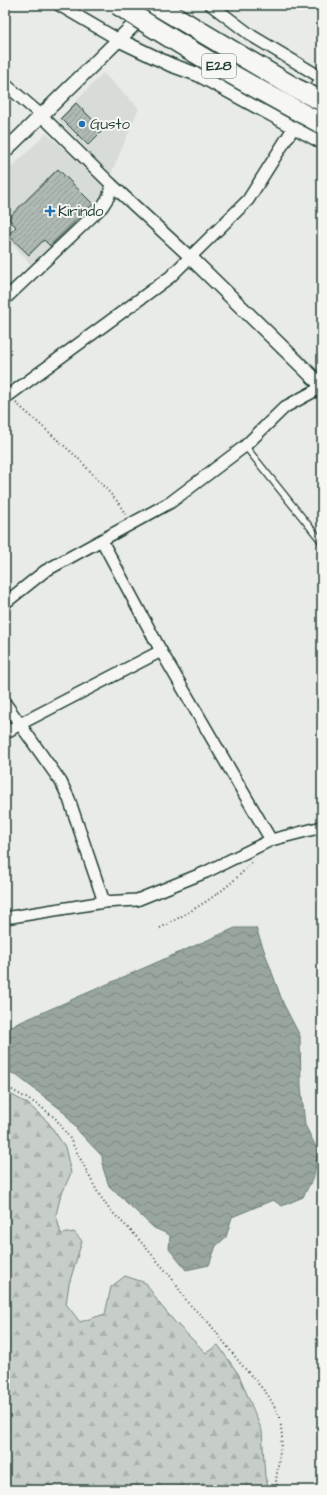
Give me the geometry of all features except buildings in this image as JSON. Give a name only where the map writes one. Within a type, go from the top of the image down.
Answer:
[{"type":"highway","name":"E28","points":[[118,5],[166,36],[284,104],[322,124]]},
{"type":"highway","name":"E28","points":[[155,5],[288,84],[322,102]]},
{"type":"street","points":[[59,5],[119,40],[171,65],[199,75],[322,142]]},
{"type":"street","points":[[5,151],[155,5]]},
{"type":"street","points":[[6,396],[170,277],[248,200],[294,127],[322,77],[252,36],[211,5]]},
{"type":"street","points":[[5,84],[41,115],[111,184],[190,257],[322,386],[285,407],[245,446],[172,502],[45,571],[5,603]]},
{"type":"street","points":[[5,299],[102,207],[109,196],[111,184]]},
{"type":"street","points":[[102,541],[162,651],[271,840]]},
{"type":"street","points":[[5,733],[162,651]]},
{"type":"street","points":[[5,703],[61,782],[69,799],[104,902]]},
{"type":"street","points":[[5,918],[104,902],[137,900],[206,872],[271,840],[322,826]]},
{"type":"lane","points":[[245,446],[322,542]]},
{"type":"path","points":[[6,396],[78,458],[117,501],[132,524]]},
{"type":"path","points":[[160,928],[220,893],[253,861]]},
{"type":"path","points":[[5,1086],[40,1106],[56,1119],[69,1137],[97,1191],[109,1209],[135,1234],[172,1278],[187,1302],[209,1323],[240,1363],[268,1394],[280,1417],[282,1437],[276,1480],[278,1490]]},
{"type":"shaded area","points":[[103,73],[139,108],[111,174],[58,120]]},
{"type":"shaded area","points":[[46,133],[106,185],[104,196],[31,265],[5,236],[5,174]]},
{"type":"green space","points":[[5,1091],[28,1104],[48,1122],[65,1147],[71,1173],[60,1198],[56,1215],[61,1234],[74,1232],[82,1241],[69,1284],[66,1304],[80,1322],[105,1314],[111,1287],[125,1276],[146,1283],[158,1302],[174,1321],[206,1353],[218,1345],[239,1375],[262,1431],[265,1477],[270,1490],[5,1490]]},
{"type":"water","points":[[235,928],[256,928],[283,1003],[300,1036],[301,1086],[305,1125],[318,1151],[314,1176],[303,1197],[282,1206],[273,1200],[232,1217],[226,1237],[216,1246],[209,1265],[186,1270],[169,1249],[170,1235],[154,1228],[109,1186],[103,1168],[102,1156],[80,1133],[63,1111],[16,1075],[5,1070],[5,1029]]},
{"type":"place","name":"Gusto","points":[[82,124]]},
{"type":"place","name":"Kirindo","points":[[50,211]]}]
